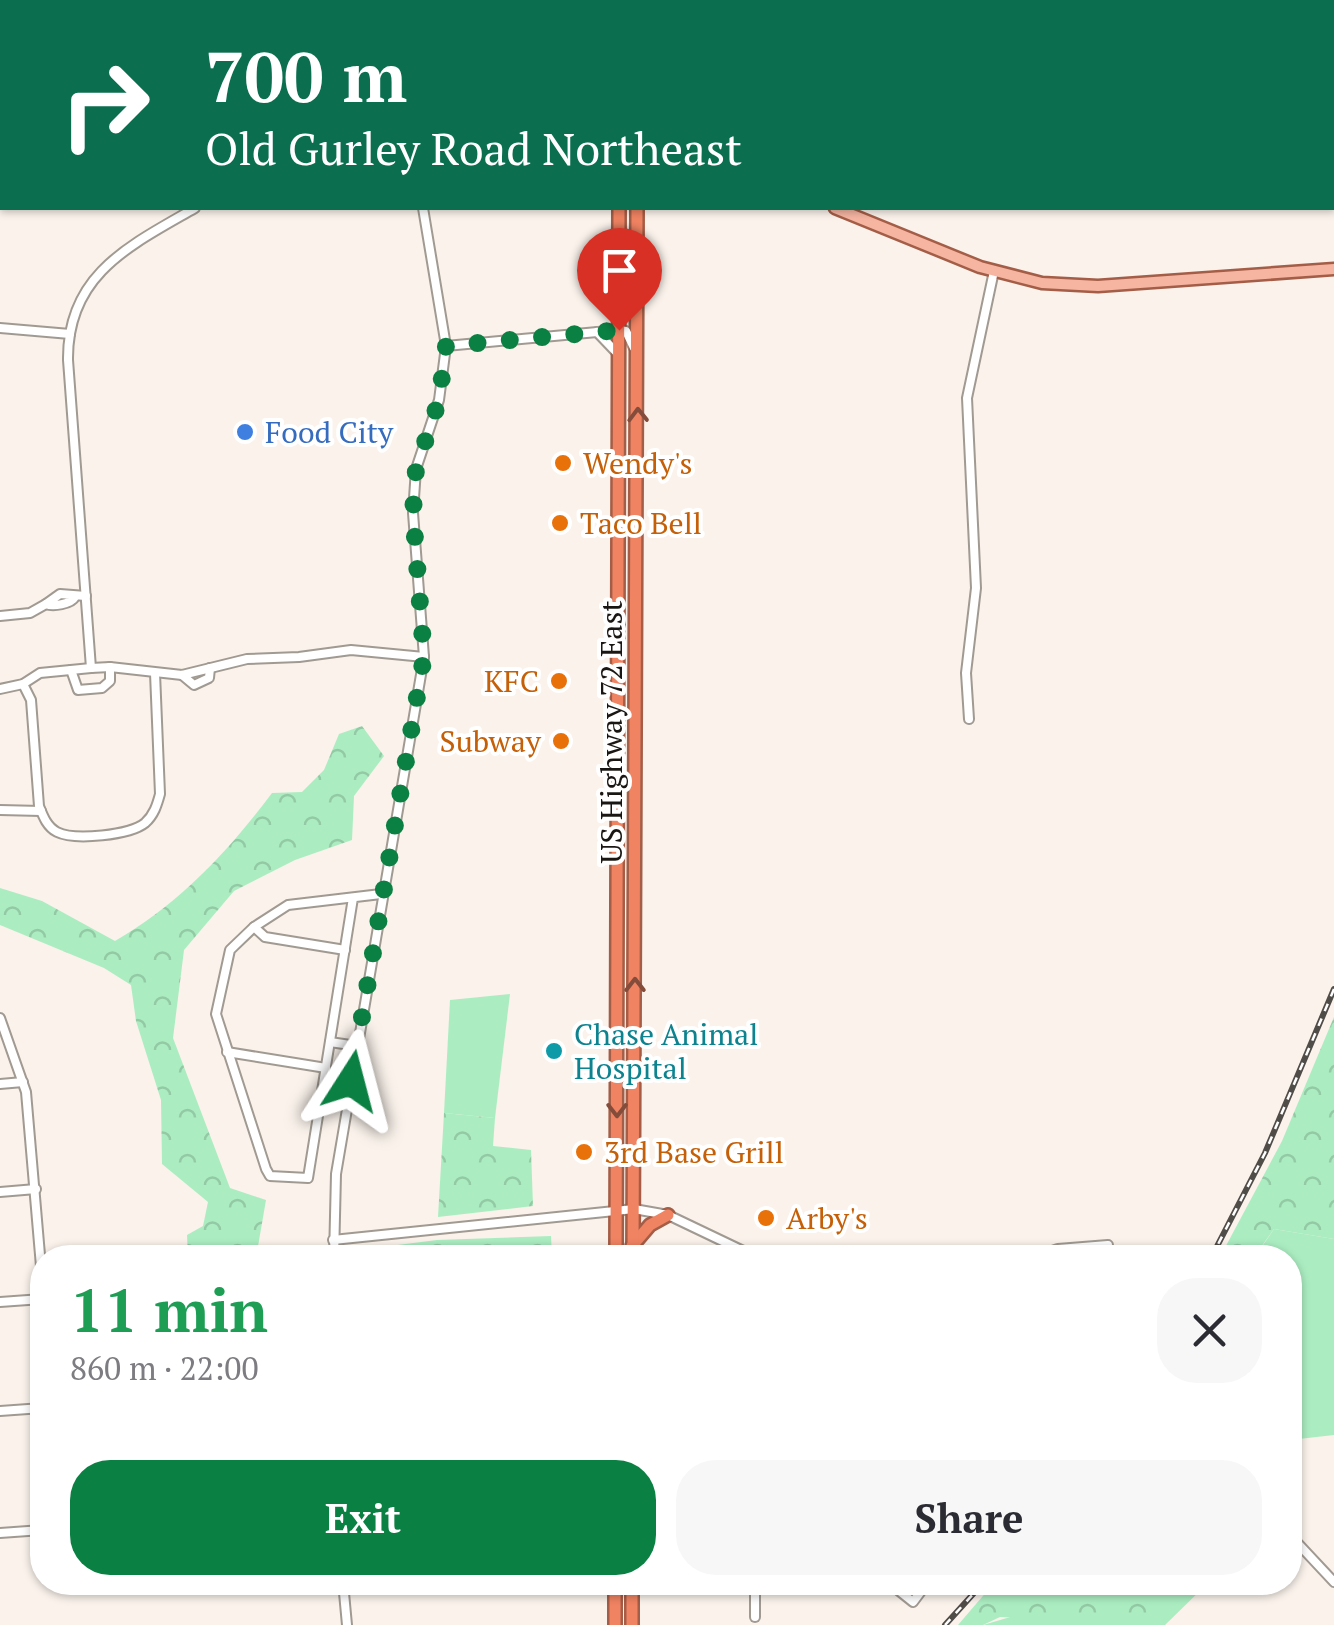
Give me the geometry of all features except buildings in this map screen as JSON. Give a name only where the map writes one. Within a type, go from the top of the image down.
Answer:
[{"type":"highway","name":"US Highway 72 East","points":[[616,1245],[619,210]]},
{"type":"highway","name":"US Highway 72 East","points":[[633,1245],[637,210]]},
{"type":"highway","points":[[637,231],[645,210]]},
{"type":"highway","points":[[637,1245],[650,1225],[668,1216]]},
{"type":"highway","points":[[615,1595],[615,1625]]},
{"type":"highway","points":[[632,1595],[632,1625]]},
{"type":"main road","points":[[840,210],[994,271],[1042,283],[1098,286],[1334,270]]},
{"type":"street","points":[[91,668],[68,360],[70,334],[86,290],[101,270],[129,246],[192,210]]},
{"type":"street","points":[[333,1245],[336,1174],[424,656],[415,560],[416,469],[439,400],[446,346],[422,210]]},
{"type":"street","points":[[969,719],[966,673],[976,588],[967,398],[994,271]]},
{"type":"street","points":[[0,328],[70,334]]},
{"type":"street","points":[[446,346],[619,330],[626,331],[636,354]]},
{"type":"street","points":[[597,332],[619,356]]},
{"type":"street","points":[[0,616],[30,614],[68,592],[75,597],[86,596]]},
{"type":"street","points":[[0,689],[23,684],[40,673],[110,666],[182,675],[194,685],[209,678],[210,668],[247,659],[350,650],[424,656]]},
{"type":"street","points":[[71,670],[78,690],[102,688],[110,681],[110,666]]},
{"type":"street","points":[[23,684],[30,700],[42,812],[56,832],[119,832],[146,822],[156,809],[160,794],[155,673]]},
{"type":"street","points":[[0,810],[42,812]]},
{"type":"street","points":[[353,898],[308,1178],[270,1176],[216,1014],[230,950],[254,927],[288,905],[381,894]]},
{"type":"street","points":[[254,927],[265,936],[344,950]]},
{"type":"street","points":[[0,1018],[23,1082],[40,1245]]},
{"type":"street","points":[[330,1042],[356,1046]]},
{"type":"street","points":[[227,1052],[326,1068]]},
{"type":"street","points":[[0,1084],[23,1082]]},
{"type":"street","points":[[0,1192],[36,1189]]},
{"type":"street","points":[[333,1240],[616,1209],[668,1216],[730,1245]]},
{"type":"street","points":[[0,1302],[30,1300]]},
{"type":"street","points":[[0,1411],[30,1409]]},
{"type":"street","points":[[0,1533],[30,1531]]},
{"type":"street","points":[[1302,1548],[1334,1582]]},
{"type":"street","points":[[344,1595],[346,1625]]},
{"type":"street","points":[[755,1595],[755,1617]]},
{"type":"green space","points":[[362,726],[384,756],[354,796],[352,840],[295,860],[234,891],[184,950],[173,1038],[230,1188],[266,1200],[258,1245],[187,1245],[187,1235],[203,1226],[208,1202],[162,1164],[161,1100],[136,1021],[131,985],[104,968],[0,925],[0,888],[42,901],[115,941],[160,911],[201,875],[272,793],[302,792],[324,770],[339,734]]},
{"type":"green space","points":[[510,994],[495,1118],[444,1113],[450,1000]]},
{"type":"green space","points":[[1334,1017],[1334,1239],[1274,1229],[1263,1245],[1226,1245],[1282,1141]]},
{"type":"green space","points":[[444,1113],[495,1118],[493,1146],[531,1150],[533,1206],[438,1217]]},
{"type":"green space","points":[[1274,1229],[1334,1239],[1334,1435],[1302,1439],[1302,1245],[1263,1245]]},
{"type":"green space","points":[[551,1236],[551,1245],[398,1245]]},
{"type":"green space","points":[[984,1595],[1150,1595],[1159,1600],[1144,1622],[1000,1617],[983,1625],[958,1625]]},
{"type":"green space","points":[[1086,1595],[1196,1595],[1165,1625],[983,1625]]},
{"type":"railway","points":[[1218,1245],[1265,1153],[1334,989]]},
{"type":"railway","points":[[945,1625],[972,1595]]},
{"type":"place","name":"Food City","points":[[245,432]]},
{"type":"place","name":"Wendy's","points":[[563,463]]},
{"type":"place","name":"Taco Bell","points":[[560,523]]},
{"type":"place","name":"KFC","points":[[559,681]]},
{"type":"place","name":"Subway","points":[[561,741]]},
{"type":"place","name":"Chase Animal Hospital","points":[[554,1051]]},
{"type":"place","name":"3rd Base Grill","points":[[584,1152]]},
{"type":"place","name":"Arby's","points":[[766,1218]]},
{"type":"route","points":[[351,1081],[424,656],[415,560],[416,469],[439,400],[446,346],[619,330]]}]
